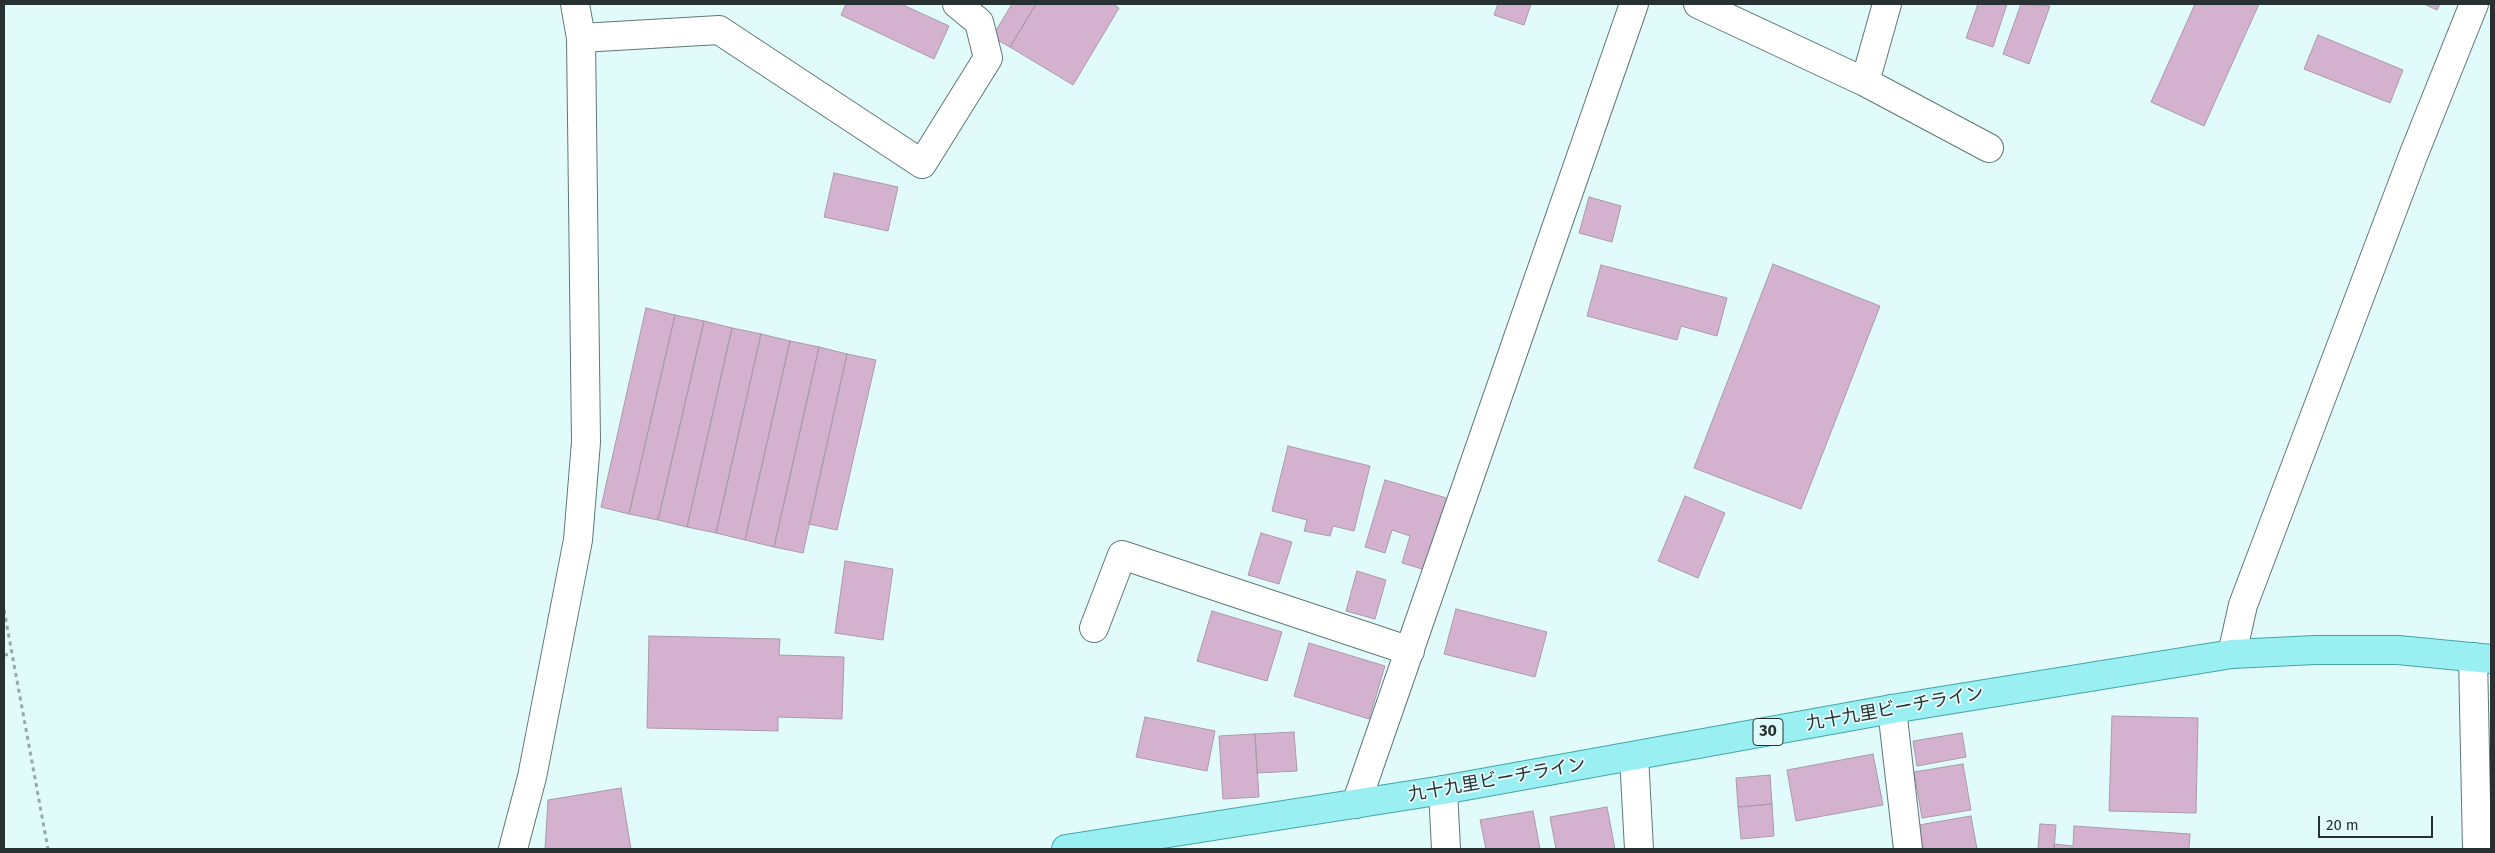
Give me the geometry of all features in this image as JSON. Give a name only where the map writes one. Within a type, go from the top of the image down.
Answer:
[{"type":"main road","name":"九十九里ビーチライン","points":[[1066,849],[1442,790],[1892,709],[2232,654],[2315,650],[2398,650],[2482,658]]},
{"type":"street","points":[[513,849],[532,777],[578,540],[586,442],[581,38],[575,4]]},
{"type":"street","points":[[581,38],[718,30],[922,164],[988,58],[979,22],[957,4]]},
{"type":"street","points":[[1356,804],[1634,4]]},
{"type":"street","points":[[1698,4],[1865,82],[1989,148]]},
{"type":"street","points":[[1865,82],[1887,4]]},
{"type":"street","points":[[2232,654],[2243,605],[2413,156],[2474,4]]},
{"type":"street","points":[[1094,628],[1122,555],[1410,651]]},
{"type":"street","points":[[2477,849],[2482,658]]},
{"type":"street","points":[[1892,709],[1908,849]]},
{"type":"street","points":[[1634,756],[1639,849]]},
{"type":"street","points":[[1442,790],[1446,849]]},
{"type":"path","points":[[4,610],[48,849]]},
{"type":"path","points":[[4,655],[12,654]]},
{"type":"building","points":[[846,4],[901,4],[949,26],[934,59],[841,15]]},
{"type":"building","points":[[1012,4],[1036,4],[1010,47],[992,37]]},
{"type":"building","points":[[1036,4],[1113,4],[1119,8],[1073,85],[1010,47]]},
{"type":"building","points":[[1498,4],[1531,4],[1524,25],[1494,15]]},
{"type":"building","points":[[1978,4],[2007,4],[1993,47],[1966,38]]},
{"type":"building","points":[[2021,4],[2050,6],[2029,64],[2003,54]]},
{"type":"building","points":[[2195,4],[2259,4],[2204,126],[2151,102]]},
{"type":"building","points":[[2424,4],[2440,4],[2437,10]]},
{"type":"building","points":[[2318,35],[2403,70],[2390,103],[2304,69]]},
{"type":"building","points":[[834,173],[898,187],[888,231],[824,217]]},
{"type":"building","points":[[1589,197],[1621,206],[1612,242],[1579,233]]},
{"type":"building","points":[[1773,264],[1880,306],[1801,509],[1694,468]]},
{"type":"building","points":[[1601,265],[1727,298],[1717,336],[1681,326],[1677,340],[1587,316]]},
{"type":"building","points":[[646,308],[675,315],[629,514],[601,507]]},
{"type":"building","points":[[675,315],[704,321],[658,520],[629,514]]},
{"type":"building","points":[[704,321],[732,328],[687,527],[658,520]]},
{"type":"building","points":[[732,328],[761,334],[716,533],[687,527]]},
{"type":"building","points":[[761,334],[790,341],[745,540],[716,533]]},
{"type":"building","points":[[790,341],[819,347],[774,547],[745,540]]},
{"type":"building","points":[[819,347],[847,354],[803,553],[774,547]]},
{"type":"building","points":[[847,354],[876,360],[837,530],[809,524]]},
{"type":"building","points":[[1288,446],[1370,466],[1354,531],[1333,526],[1330,536],[1304,531],[1307,520],[1272,511]]},
{"type":"building","points":[[1385,480],[1450,499],[1429,571],[1402,563],[1410,536],[1392,530],[1385,553],[1365,547]]},
{"type":"building","points":[[1685,496],[1725,513],[1698,578],[1658,561]]},
{"type":"building","points":[[1261,533],[1292,542],[1279,584],[1248,575]]},
{"type":"building","points":[[845,561],[893,569],[883,640],[835,633]]},
{"type":"building","points":[[1357,571],[1386,580],[1375,619],[1346,611]]},
{"type":"building","points":[[1456,609],[1547,632],[1535,677],[1444,654]]},
{"type":"building","points":[[1212,611],[1282,632],[1267,681],[1197,661]]},
{"type":"building","points":[[649,636],[780,639],[779,655],[844,657],[842,719],[778,717],[778,731],[647,728]]},
{"type":"building","points":[[1309,643],[1385,666],[1369,719],[1294,696]]},
{"type":"building","points":[[2112,716],[2198,718],[2196,813],[2109,811]]},
{"type":"building","points":[[1145,717],[1215,731],[1207,771],[1136,757]]},
{"type":"building","points":[[1294,732],[1297,771],[1257,773],[1255,734]]},
{"type":"building","points":[[1962,733],[1966,757],[1917,766],[1913,741]]},
{"type":"building","points":[[1255,734],[1259,797],[1223,799],[1219,736]]},
{"type":"building","points":[[1873,754],[1883,805],[1796,821],[1787,770]]},
{"type":"building","points":[[1963,764],[1971,810],[1922,818],[1914,772]]},
{"type":"building","points":[[1770,775],[1772,804],[1738,807],[1736,778]]},
{"type":"building","points":[[621,788],[631,849],[545,849],[548,800]]},
{"type":"building","points":[[1772,804],[1774,836],[1741,839],[1738,807]]},
{"type":"building","points":[[1607,807],[1615,849],[1556,849],[1550,817]]},
{"type":"building","points":[[1533,811],[1540,849],[1486,849],[1480,820]]},
{"type":"building","points":[[1971,816],[1977,849],[1923,849],[1919,825]]},
{"type":"building","points":[[2040,824],[2056,825],[2054,849],[2038,849]]},
{"type":"building","points":[[2074,826],[2190,834],[2189,849],[2054,849],[2054,844],[2073,846]]}]
